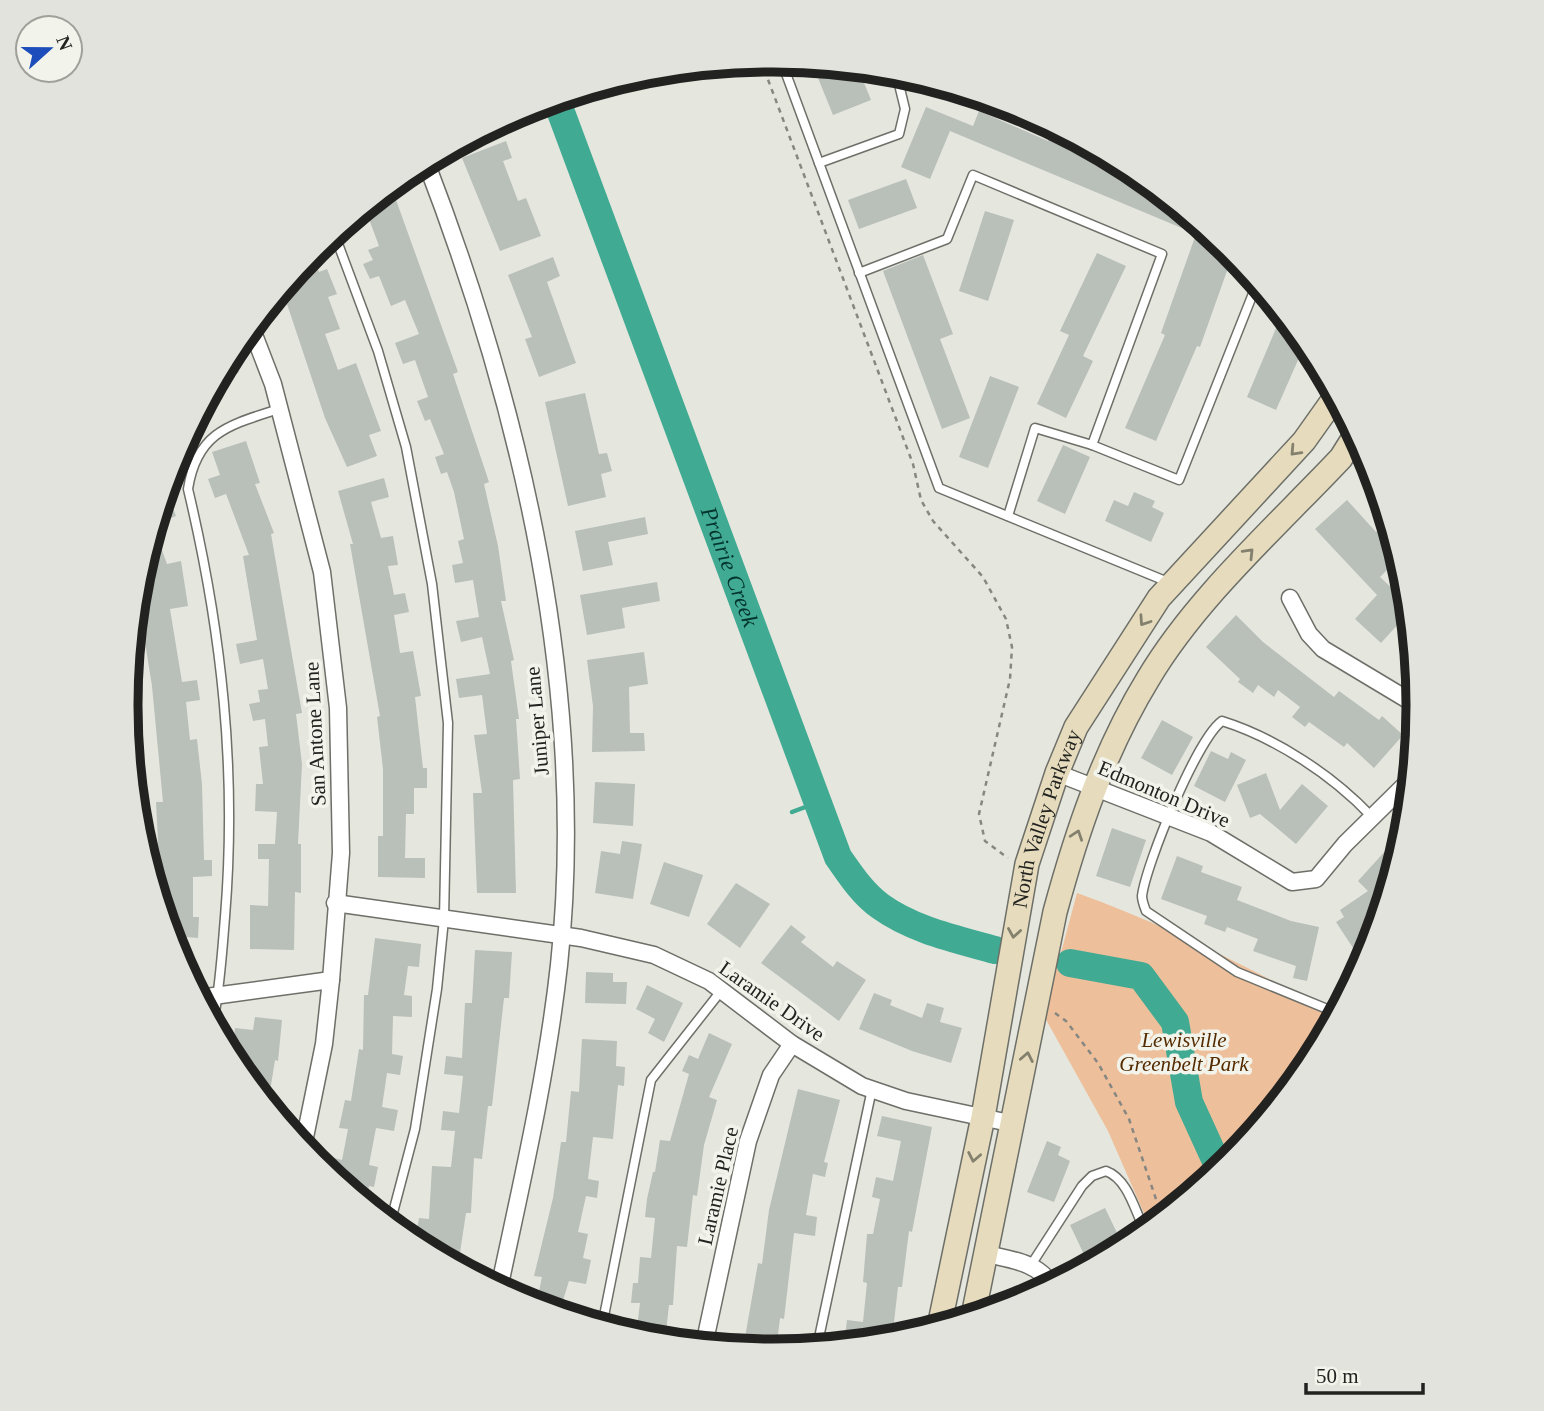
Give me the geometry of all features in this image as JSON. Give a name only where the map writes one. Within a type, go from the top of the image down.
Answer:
[{"type":"street","name":"Juniper Lane","points":[[430,173],[487,337],[531,516],[546,607],[564,763],[561,936],[542,1080],[501,1278]]},
{"type":"street","name":"San Antone Lane","points":[[255,339],[279,409],[322,572],[338,708],[341,853],[324,1044],[306,1134]]},
{"type":"street","name":"North Valley Parkway","points":[[941,1316],[983,1117],[1027,864],[1057,773],[1076,727],[1106,678],[1172,584],[1304,442],[1330,405]]},
{"type":"street","name":"North Valley Parkway","points":[[975,1306],[1055,912],[1070,856],[1094,787],[1148,678],[1204,604],[1341,458],[1349,445]]},
{"type":"street","points":[[1172,584],[1204,604]]},
{"type":"street","points":[[1290,598],[1309,634],[1323,649],[1406,699]]},
{"type":"street","name":"Edmonton Drive","points":[[1057,773],[1169,814],[1211,833],[1292,882],[1301,883],[1312,882],[1322,874],[1371,817],[1400,790]]},
{"type":"street","name":"Laramie Drive","points":[[335,903],[561,936],[654,955],[722,990],[792,1044],[872,1089],[906,1101],[1014,1124]]},
{"type":"street","points":[[209,996],[331,980]]},
{"type":"street","name":"Laramie Place","points":[[706,1336],[748,1141],[771,1075],[792,1044]]},
{"type":"street","points":[[987,1254],[1031,1265],[1047,1276]]},
{"type":"lane","points":[[786,72],[939,488],[1172,584]]},
{"type":"lane","points":[[819,163],[899,134],[905,108],[899,85]]},
{"type":"lane","points":[[859,273],[947,239],[973,175],[1162,254],[1092,445]]},
{"type":"lane","points":[[338,244],[391,393],[406,447],[432,584],[449,723],[444,919],[429,1054],[415,1129],[393,1213]]},
{"type":"lane","points":[[1008,516],[1035,428],[1092,445],[1179,480],[1253,294]]},
{"type":"lane","points":[[216,1009],[231,798],[219,641],[188,489],[192,467],[200,450],[211,437],[246,420],[279,409]]},
{"type":"lane","points":[[1328,1009],[1237,972],[1146,911],[1142,897],[1169,814],[1200,748],[1222,721],[1245,728],[1330,779],[1371,817]]},
{"type":"lane","points":[[604,1317],[651,1080],[722,990]]},
{"type":"lane","points":[[819,1337],[872,1089]]},
{"type":"lane","points":[[1031,1265],[1091,1176],[1106,1171],[1114,1174],[1125,1186],[1140,1220]]},
{"type":"path","points":[[765,72],[913,464],[921,500],[933,521],[983,577],[1006,619],[1012,647],[1010,679],[979,814],[985,841],[996,852],[1016,862]]},
{"type":"path","points":[[1053,1011],[1066,1021],[1113,1086],[1134,1132],[1159,1207]]},
{"type":"green space","name":"Lewisville Greenbelt Park","points":[[1077,893],[1176,933],[1328,1010],[1299,1058],[1248,1123],[1190,1182],[1146,1217],[1108,1131],[1044,1016]]},
{"type":"building","points":[[816,73],[862,78],[871,100],[833,115]]},
{"type":"building","points":[[926,107],[973,126],[979,111],[1048,141],[1050,137],[1089,157],[1158,203],[1195,234],[950,131],[930,179],[901,167]]},
{"type":"building","points":[[506,141],[512,158],[503,161],[518,201],[526,198],[541,236],[500,251],[462,158]]},
{"type":"building","points":[[906,179],[917,208],[859,229],[848,200]]},
{"type":"building","points":[[395,197],[458,372],[453,374],[489,482],[484,484],[498,546],[506,601],[501,601],[514,660],[511,661],[519,719],[516,719],[520,779],[513,780],[516,893],[477,893],[473,793],[482,793],[474,735],[487,734],[482,695],[459,698],[456,679],[490,674],[482,637],[461,642],[456,621],[479,617],[473,580],[455,583],[452,565],[463,563],[458,541],[464,539],[454,492],[447,472],[441,474],[435,457],[444,454],[430,419],[425,421],[417,401],[428,397],[415,360],[403,364],[395,343],[419,334],[405,300],[391,306],[379,276],[370,279],[363,264],[373,260],[368,250],[379,246],[369,219],[364,221]]},
{"type":"building","points":[[985,211],[1014,220],[988,301],[959,291]]},
{"type":"building","points":[[1196,234],[1229,266],[1200,347],[1197,346],[1156,441],[1125,428],[1165,335],[1161,333]]},
{"type":"building","points":[[1097,253],[1126,266],[1083,356],[1093,361],[1066,418],[1037,404],[1069,335],[1060,331]]},
{"type":"building","points":[[923,255],[953,334],[940,339],[970,418],[942,429],[883,271]]},
{"type":"building","points":[[553,257],[560,276],[547,282],[576,363],[539,377],[525,339],[532,337],[508,275]]},
{"type":"building","points":[[317,265],[319,272],[327,269],[337,294],[328,297],[340,329],[325,334],[338,370],[356,363],[381,431],[369,435],[377,456],[347,467],[325,418],[286,300]]},
{"type":"building","points":[[1278,324],[1300,355],[1276,410],[1247,397]]},
{"type":"building","points":[[990,376],[1019,387],[988,468],[959,457]]},
{"type":"building","points":[[585,393],[599,454],[607,453],[612,471],[601,474],[606,497],[568,506],[545,402]]},
{"type":"building","points":[[246,441],[260,483],[255,484],[274,533],[271,534],[302,713],[296,714],[302,764],[298,844],[301,844],[301,893],[295,892],[294,950],[250,949],[250,905],[268,906],[269,859],[258,859],[258,844],[275,844],[277,812],[255,811],[256,784],[263,784],[259,747],[268,746],[265,719],[253,721],[249,704],[260,702],[258,690],[268,689],[263,659],[240,664],[236,644],[257,640],[243,556],[249,555],[226,494],[215,498],[208,479],[220,475],[212,452]]},
{"type":"building","points":[[1063,445],[1090,457],[1065,514],[1037,501]]},
{"type":"building","points":[[384,478],[389,497],[371,502],[381,538],[393,536],[398,565],[388,566],[394,595],[405,593],[409,612],[394,615],[400,653],[413,651],[421,696],[415,697],[423,768],[427,768],[427,788],[414,788],[414,814],[406,814],[405,858],[425,858],[425,878],[378,877],[378,836],[383,836],[383,769],[377,717],[380,716],[350,544],[353,544],[338,491]]},
{"type":"building","points":[[1134,492],[1155,501],[1152,507],[1164,513],[1151,542],[1105,521],[1114,500],[1128,506]]},
{"type":"building","points":[[1347,500],[1376,532],[1380,528],[1390,567],[1380,577],[1395,592],[1400,622],[1381,643],[1355,619],[1377,595],[1315,529]]},
{"type":"building","points":[[171,504],[176,516],[167,520]]},
{"type":"building","points":[[645,517],[648,534],[608,542],[613,565],[583,571],[575,531]]},
{"type":"building","points":[[159,543],[167,564],[181,561],[188,606],[170,609],[182,682],[197,680],[200,700],[186,702],[190,740],[197,739],[202,784],[204,860],[212,860],[212,876],[193,877],[193,917],[199,917],[198,938],[187,937],[186,949],[158,860],[156,802],[163,802],[152,686],[143,631],[144,624],[147,623],[146,613],[150,582]]},
{"type":"building","points":[[657,582],[660,601],[622,608],[625,628],[587,635],[580,595]]},
{"type":"building","points":[[1236,615],[1263,642],[1334,697],[1339,691],[1379,720],[1382,716],[1403,735],[1374,768],[1347,743],[1344,747],[1309,722],[1305,727],[1292,717],[1300,707],[1278,690],[1274,697],[1258,685],[1253,693],[1238,682],[1240,679],[1206,647]]},
{"type":"building","points":[[644,652],[648,684],[629,687],[630,733],[644,733],[645,751],[592,752],[593,706],[587,660]]},
{"type":"building","points":[[1162,720],[1193,737],[1172,775],[1141,758]]},
{"type":"building","points":[[1211,751],[1228,759],[1231,752],[1246,760],[1225,802],[1194,786]]},
{"type":"building","points":[[1266,773],[1280,810],[1302,784],[1328,806],[1296,844],[1260,814],[1250,818],[1237,785]]},
{"type":"building","points":[[595,782],[635,784],[633,826],[593,823]]},
{"type":"building","points":[[1112,828],[1146,840],[1130,887],[1096,876]]},
{"type":"building","points":[[622,841],[642,844],[633,899],[595,893],[601,851],[620,854]]},
{"type":"building","points":[[1390,846],[1372,909],[1356,952],[1336,922],[1344,917],[1340,910],[1368,891],[1358,881]]},
{"type":"building","points":[[1177,856],[1203,866],[1201,872],[1242,887],[1237,900],[1291,921],[1319,927],[1307,981],[1293,978],[1296,966],[1253,951],[1258,939],[1227,927],[1225,932],[1204,924],[1207,916],[1161,899]]},
{"type":"building","points":[[664,862],[703,875],[689,917],[650,904]]},
{"type":"building","points":[[736,883],[770,904],[740,948],[707,924]]},
{"type":"building","points":[[791,925],[806,937],[801,942],[833,967],[837,961],[866,980],[839,1021],[761,963]]},
{"type":"building","points":[[375,938],[421,944],[419,967],[408,966],[404,995],[412,996],[412,1017],[393,1016],[392,1054],[403,1056],[400,1075],[387,1073],[382,1107],[398,1110],[394,1131],[376,1128],[369,1165],[378,1167],[374,1187],[369,1186],[368,1193],[333,1162],[334,1158],[342,1160],[348,1129],[339,1128],[345,1100],[351,1101],[359,1049],[363,1050],[364,995],[368,995]]},
{"type":"building","points":[[475,950],[512,952],[509,998],[504,998],[492,1106],[488,1106],[482,1159],[474,1158],[471,1213],[466,1213],[459,1256],[417,1230],[419,1218],[429,1219],[432,1166],[451,1167],[455,1131],[441,1130],[443,1111],[459,1113],[463,1076],[444,1074],[446,1056],[462,1058],[465,1003],[472,1003]]},
{"type":"building","points":[[586,972],[613,973],[613,982],[627,982],[626,1004],[585,1003]]},
{"type":"building","points":[[647,985],[683,1003],[664,1042],[648,1033],[655,1019],[636,1009]]},
{"type":"building","points":[[874,993],[892,1000],[890,1005],[922,1018],[927,1003],[944,1008],[940,1022],[962,1028],[951,1063],[912,1051],[859,1029]]},
{"type":"building","points":[[255,1017],[282,1020],[278,1061],[275,1060],[270,1092],[234,1040],[235,1028],[253,1030]]},
{"type":"building","points":[[709,1033],[732,1044],[709,1097],[717,1100],[704,1145],[697,1196],[693,1195],[687,1247],[677,1246],[673,1305],[669,1305],[666,1330],[637,1325],[640,1303],[631,1303],[633,1283],[638,1283],[640,1257],[651,1258],[655,1218],[645,1217],[660,1140],[670,1141],[689,1074],[682,1071],[689,1055],[698,1059]]},
{"type":"building","points":[[582,1039],[617,1041],[616,1066],[625,1067],[624,1086],[618,1085],[613,1139],[593,1137],[588,1179],[599,1181],[597,1198],[586,1196],[578,1232],[588,1234],[583,1258],[591,1260],[586,1284],[569,1281],[562,1304],[538,1295],[542,1277],[534,1276],[553,1198],[561,1142],[566,1142],[571,1091],[579,1092]]},
{"type":"building","points":[[798,1089],[840,1100],[824,1162],[828,1163],[825,1177],[813,1174],[806,1215],[817,1217],[815,1236],[794,1233],[784,1319],[780,1318],[777,1339],[745,1338],[758,1263],[762,1264],[769,1210]]},
{"type":"building","points":[[882,1116],[932,1127],[912,1232],[909,1231],[902,1287],[898,1287],[893,1327],[845,1335],[847,1320],[863,1322],[867,1283],[863,1282],[867,1234],[873,1234],[880,1199],[872,1197],[876,1177],[893,1181],[901,1141],[877,1136]]},
{"type":"building","points":[[1047,1141],[1061,1147],[1058,1155],[1070,1161],[1054,1202],[1027,1192]]},
{"type":"building","points":[[1105,1208],[1118,1235],[1085,1256],[1070,1225]]},
{"type":"waterway","name":"Prairie Creek","points":[[559,108],[838,857],[868,895],[893,914],[935,933],[995,950]]},
{"type":"waterway","points":[[792,812],[816,803]]},
{"type":"waterway","name":"Prairie Creek","points":[[1070,963],[1141,976],[1175,1022],[1189,1102],[1215,1159]]}]
